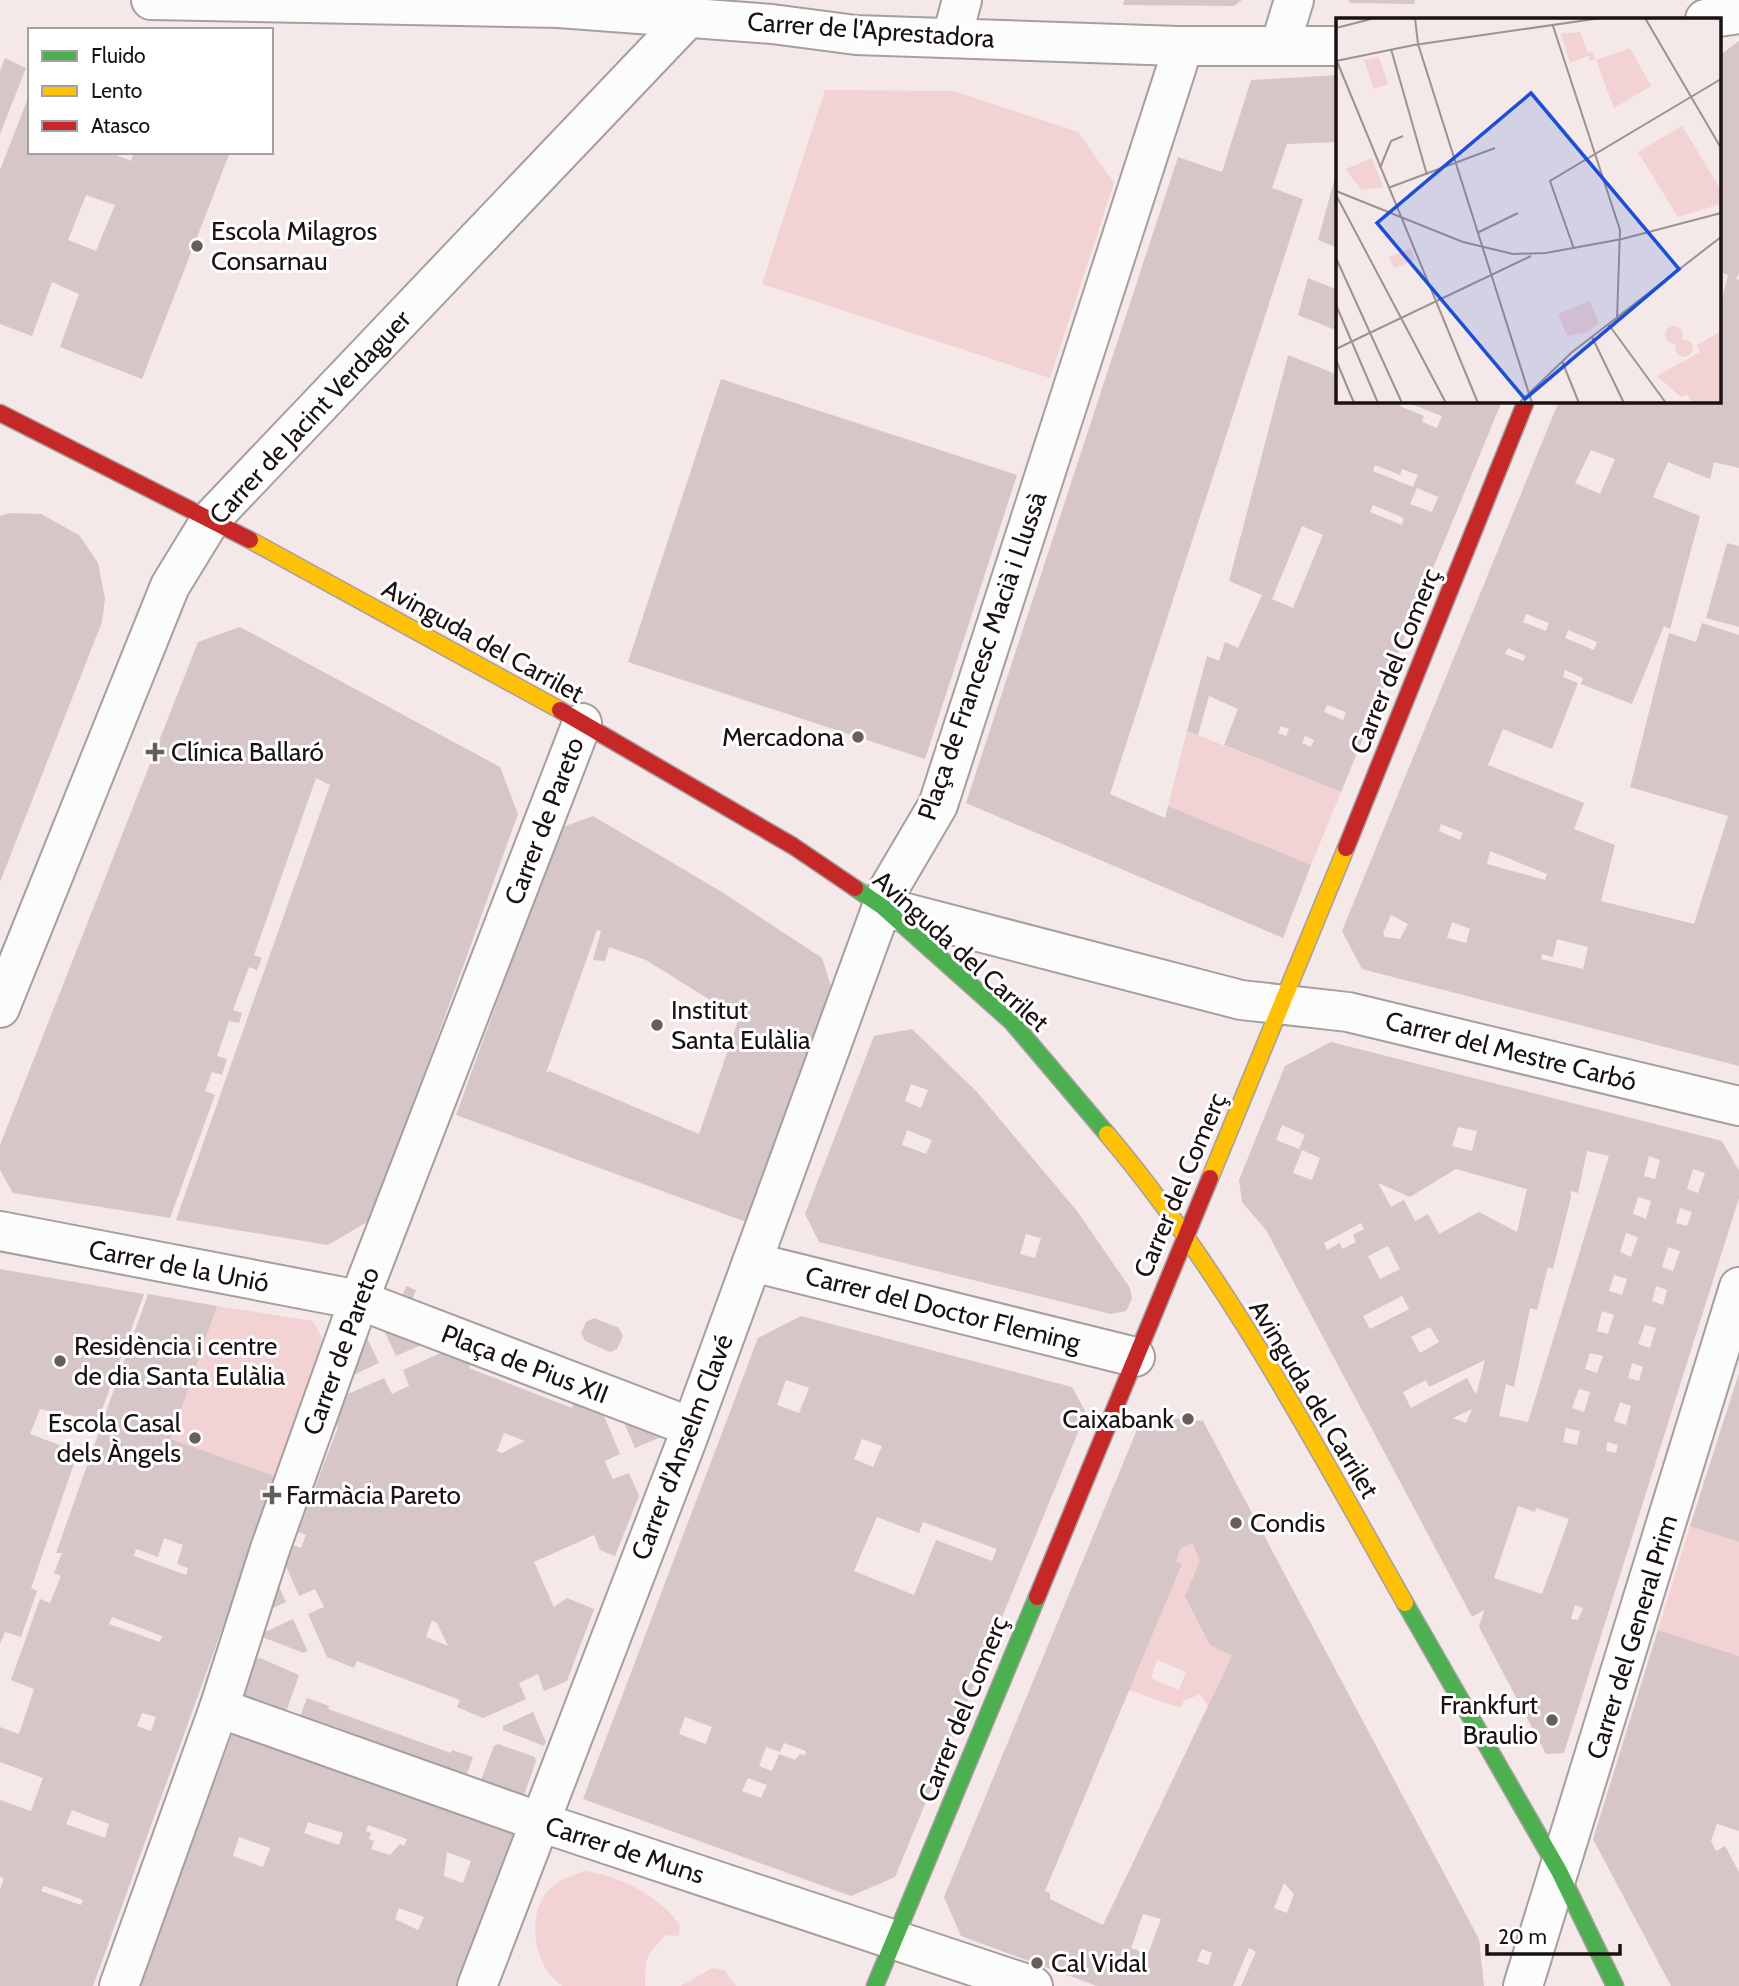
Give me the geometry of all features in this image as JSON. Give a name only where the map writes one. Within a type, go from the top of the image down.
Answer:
[{"type":"street","name":"Carrer de l'Aprestadora","points":[[151,0],[559,8],[687,19],[773,12],[856,35],[1178,46],[1336,46]]},
{"type":"street","points":[[952,37],[962,0]]},
{"type":"street","points":[[1280,46],[1294,0]]},
{"type":"street","points":[[1683,18],[1689,0]]},
{"type":"street","points":[[1712,18],[1739,14]]},
{"type":"street","name":"Carrer de Jacint Verdaguer","points":[[0,1008],[170,586],[211,519],[687,19]]},
{"type":"street","name":"Plaça de Francesc Macià i Llussà","points":[[883,907],[888,890],[938,804],[1178,63],[1178,46]]},
{"type":"street","name":"Carrer del Comerç","points":[[875,1986],[1186,1236],[1526,402]]},
{"type":"street","name":"Avinguda del Carrilet","points":[[0,413],[211,519],[582,723],[793,846],[883,907],[1012,1022],[1125,1153],[1186,1236],[1276,1377],[1559,1871],[1615,1986]]},
{"type":"street","name":"Carrer de Pareto","points":[[119,1986],[219,1709],[270,1549],[359,1300],[582,723]]},
{"type":"street","points":[[883,907],[1241,1000],[1282,1002]]},
{"type":"street","name":"Carrer d'Anselm Clavé","points":[[477,1986],[691,1427],[883,907]]},
{"type":"street","name":"Carrer del Mestre Carbó","points":[[1282,1002],[1348,1012],[1739,1106]]},
{"type":"street","name":"Carrer de la Unió","points":[[0,1231],[359,1300]]},
{"type":"street","name":"Carrer del Doctor Fleming","points":[[752,1262],[1135,1357]]},
{"type":"street","name":"Carrer del General Prim","points":[[1523,1986],[1739,1287]]},
{"type":"street","name":"Plaça de Pius XII","points":[[359,1300],[691,1427]]},
{"type":"street","name":"Carrer de Muns","points":[[219,1709],[540,1822],[1033,1986]]},
{"type":"shaded area","points":[[825,90],[954,91],[1078,132],[1114,183],[1050,378],[762,284]]},
{"type":"shaded area","points":[[1187,731],[1341,792],[1311,865],[1168,806]]},
{"type":"shaded area","points":[[217,1306],[313,1321],[326,1345],[277,1477],[171,1439]]},
{"type":"shaded area","points":[[1690,1526],[1739,1542],[1739,1656],[1658,1630]]},
{"type":"shaded area","points":[[1192,1543],[1200,1560],[1185,1598],[1210,1645],[1232,1656],[1208,1706],[1200,1694],[1184,1701],[1180,1708],[1129,1690],[1182,1564],[1176,1561],[1180,1549]],"holes":[[[1157,1660],[1186,1672],[1179,1690],[1151,1678]]]},
{"type":"shaded area","points":[[584,1871],[611,1877],[650,1896],[680,1925],[679,1936],[666,1935],[650,1953],[646,1963],[645,1986],[563,1986],[544,1966],[536,1937],[538,1908],[554,1885]]},
{"type":"shaded area","points":[[712,1968],[724,1970],[736,1986],[681,1986]]},
{"type":"building","points":[[1124,0],[1242,0],[1234,6],[1123,5]]},
{"type":"building","points":[[1348,0],[1415,0],[1414,4],[1350,3]]},
{"type":"building","points":[[1739,41],[1739,273],[1736,279],[1739,280],[1739,468],[1714,462],[1710,479],[1668,462],[1653,497],[1700,516],[1670,629],[1664,626],[1632,704],[1581,684],[1583,678],[1565,670],[1563,677],[1578,683],[1552,749],[1503,729],[1488,765],[1584,803],[1574,829],[1615,845],[1601,901],[1694,924],[1728,816],[1630,787],[1669,633],[1696,642],[1702,623],[1739,635],[1739,1066],[1362,969],[1342,931],[1559,402],[1722,402],[1722,299],[1728,275],[1722,273],[1722,54]],"holes":[[[1591,450],[1615,459],[1600,494],[1575,483]],[[1526,614],[1549,623],[1546,631],[1523,622]],[[1568,630],[1597,642],[1594,650],[1565,638]],[[1508,648],[1526,656],[1523,661],[1505,654]],[[1441,824],[1463,833],[1460,840],[1439,831]],[[1490,851],[1547,874],[1545,880],[1487,864]],[[1391,915],[1408,924],[1400,939],[1385,937],[1383,933]],[[1452,922],[1470,929],[1466,943],[1447,938]],[[1557,939],[1588,947],[1583,969],[1541,959],[1542,954],[1553,957]]]},
{"type":"building","points":[[5,58],[26,68],[0,134],[0,71]]},
{"type":"building","points":[[1336,75],[1336,142],[1287,144],[1272,188],[1303,199],[1110,794],[1165,818],[1168,806],[1311,865],[1283,938],[966,803],[1178,157],[1222,172],[1251,80]]},
{"type":"building","points":[[28,98],[28,154],[114,154],[131,161],[133,154],[229,154],[142,379],[60,347],[79,294],[52,282],[32,336],[0,324],[0,170]],"holes":[[[86,195],[115,205],[96,251],[68,240]]]},
{"type":"building","points":[[1336,173],[1336,247],[1318,240]]},
{"type":"building","points":[[1308,278],[1336,289],[1336,330],[1298,315]]},
{"type":"building","points":[[1288,355],[1336,374],[1336,402],[1402,402],[1400,406],[1424,416],[1422,422],[1437,428],[1442,416],[1406,402],[1502,402],[1341,792],[1224,745],[1238,709],[1209,696],[1198,735],[1187,731],[1207,656],[1219,661],[1225,642],[1238,648],[1262,595],[1229,581]],"holes":[[[1375,465],[1400,475],[1402,469],[1418,475],[1413,487],[1373,471]],[[1417,488],[1438,497],[1432,512],[1410,504]],[[1373,505],[1404,518],[1402,525],[1370,512]],[[1302,526],[1323,535],[1293,608],[1272,599]],[[1327,705],[1346,712],[1343,720],[1324,712]],[[1281,726],[1289,729],[1286,736],[1278,733]],[[1305,736],[1314,740],[1311,747],[1302,743]]]},
{"type":"building","points":[[721,379],[1017,475],[925,759],[628,662]]},
{"type":"building","points":[[10,513],[41,514],[79,535],[98,563],[105,599],[102,622],[0,882],[0,516]]},
{"type":"building","points":[[1727,543],[1739,546],[1739,627],[1706,618]]},
{"type":"building","points":[[240,627],[500,767],[518,814],[372,1219],[328,1245],[176,1220],[330,785],[316,778],[254,955],[262,958],[257,970],[249,967],[233,1010],[242,1013],[239,1023],[229,1021],[217,1056],[227,1059],[222,1075],[212,1072],[205,1091],[215,1095],[170,1218],[13,1193],[0,1170],[0,1145],[198,642]]},
{"type":"building","name":"Institut Santa Eulàlia","points":[[593,816],[722,892],[822,958],[835,999],[749,1223],[456,1115],[560,828]],"holes":[[[597,930],[601,931],[593,960],[605,961],[609,947],[646,960],[739,1018],[699,1134],[549,1071],[546,1073]]]},
{"type":"building","points":[[912,1029],[977,1092],[1077,1211],[1130,1288],[1132,1299],[1126,1311],[1111,1314],[819,1242],[805,1214],[874,1036]],"holes":[[[911,1084],[928,1090],[921,1108],[905,1101]],[[907,1130],[932,1140],[926,1154],[902,1145]],[[1026,1234],[1041,1238],[1035,1258],[1020,1254]]]},
{"type":"building","points":[[1331,1042],[1722,1141],[1739,1171],[1739,1198],[1564,1753],[1546,1754],[1479,1627],[1484,1610],[1472,1617],[1266,1230],[1242,1202],[1239,1180],[1285,1066]],"holes":[[[1282,1125],[1305,1135],[1299,1149],[1276,1140]],[[1458,1127],[1477,1131],[1472,1151],[1452,1146]],[[1302,1150],[1320,1158],[1312,1180],[1293,1173]],[[1587,1151],[1609,1156],[1528,1422],[1499,1416],[1506,1384],[1514,1387],[1530,1308],[1537,1310],[1548,1267],[1553,1269],[1571,1197],[1570,1191],[1578,1193]],[[1649,1156],[1660,1160],[1655,1179],[1644,1176]],[[1456,1169],[1527,1189],[1517,1232],[1479,1212],[1439,1234],[1428,1214],[1415,1221],[1404,1200],[1391,1207],[1378,1183],[1410,1197]],[[1693,1169],[1705,1173],[1698,1193],[1687,1189]],[[1638,1197],[1651,1201],[1646,1219],[1633,1214]],[[1680,1208],[1692,1212],[1687,1226],[1676,1223]],[[1361,1223],[1364,1229],[1353,1235],[1356,1242],[1342,1249],[1340,1243],[1327,1250],[1324,1243]],[[1626,1233],[1638,1237],[1631,1257],[1620,1252]],[[1388,1246],[1400,1269],[1380,1279],[1368,1256]],[[1668,1247],[1680,1251],[1673,1271],[1662,1267]],[[1614,1275],[1627,1279],[1622,1295],[1609,1291]],[[1656,1286],[1667,1290],[1663,1305],[1652,1301]],[[1402,1296],[1409,1309],[1370,1329],[1363,1316]],[[1602,1311],[1614,1315],[1608,1334],[1597,1331]],[[1645,1325],[1656,1328],[1650,1348],[1638,1344]],[[1430,1327],[1439,1342],[1420,1353],[1411,1337]],[[1590,1353],[1603,1356],[1597,1373],[1585,1369]],[[1485,1360],[1476,1395],[1467,1378],[1411,1408],[1403,1392],[1426,1380],[1429,1387]],[[1632,1363],[1643,1367],[1639,1381],[1628,1378]],[[1579,1389],[1590,1392],[1584,1412],[1572,1408]],[[1620,1402],[1631,1406],[1626,1425],[1614,1421]],[[1472,1409],[1466,1423],[1453,1418]],[[1566,1428],[1580,1431],[1577,1445],[1563,1442]],[[1607,1442],[1618,1445],[1616,1453],[1606,1451]],[[1518,1506],[1535,1512],[1536,1508],[1569,1519],[1542,1594],[1494,1578]],[[1575,1605],[1583,1608],[1578,1620],[1571,1619]]]},
{"type":"building","name":"Residència i centre de dia Santa Eulàlia","points":[[0,1269],[144,1294],[98,1421],[40,1409],[30,1434],[78,1452],[31,1588],[37,1591],[21,1637],[5,1632],[0,1644]]},
{"type":"building","points":[[406,1286],[416,1290],[412,1300],[402,1297]]},
{"type":"building","points":[[148,1294],[217,1306],[171,1439],[277,1477],[93,1986],[0,1986],[0,1889],[4,1878],[0,1877],[0,1800],[31,1811],[43,1778],[0,1762],[0,1727],[19,1734],[34,1689],[11,1680],[40,1599],[50,1603],[61,1576],[54,1573],[62,1553],[56,1553]],"holes":[[[164,1538],[183,1545],[177,1564],[188,1568],[186,1575],[134,1556],[136,1549],[158,1557]],[[112,1617],[162,1636],[160,1642],[109,1624]],[[142,1713],[156,1717],[151,1731],[137,1726]],[[72,1810],[109,1824],[105,1838],[66,1824]],[[44,1886],[59,1891],[83,1900],[81,1905],[41,1891]]]},
{"type":"building","points":[[801,1316],[1072,1387],[1086,1413],[895,1877],[851,1896],[583,1799],[758,1338]],"holes":[[[786,1380],[809,1388],[799,1413],[777,1405]],[[862,1439],[882,1446],[873,1467],[854,1459]],[[877,1517],[919,1533],[923,1522],[997,1549],[992,1561],[936,1540],[914,1595],[854,1571]],[[685,1717],[712,1727],[706,1744],[679,1734]],[[784,1743],[806,1751],[805,1755],[800,1754],[795,1760],[779,1754],[772,1771],[759,1766],[766,1747],[780,1752]],[[748,1778],[767,1785],[761,1798],[742,1791]]]},
{"type":"building","points":[[594,1318],[619,1328],[623,1336],[617,1349],[610,1352],[585,1341],[581,1333],[586,1322]]},
{"type":"building","points":[[382,1326],[426,1343],[396,1356]]},
{"type":"building","points":[[365,1334],[379,1363],[349,1377]]},
{"type":"building","points":[[445,1351],[472,1360],[469,1368],[572,1408],[575,1400],[602,1411],[620,1454],[605,1461],[609,1471],[613,1479],[629,1473],[639,1496],[615,1556],[600,1550],[594,1535],[534,1562],[554,1607],[567,1598],[594,1609],[567,1681],[544,1691],[538,1674],[519,1683],[526,1699],[483,1718],[457,1707],[460,1700],[357,1661],[354,1668],[327,1657],[308,1614],[324,1607],[315,1589],[299,1596],[280,1552],[284,1542],[301,1548],[306,1535],[298,1532],[338,1427],[330,1424],[341,1397],[384,1378],[392,1394],[409,1386],[403,1370]],"holes":[[[504,1433],[525,1441],[502,1453],[497,1451]],[[432,1620],[437,1623],[448,1646],[426,1637]]]},
{"type":"building","points":[[1739,1373],[1739,1542],[1690,1526]]},
{"type":"building","points":[[1143,1415],[1203,1421],[1479,1939],[1484,1986],[1241,1986],[1256,1952],[1249,1948],[1233,1986],[1097,1986],[961,1936],[944,1897]],"holes":[[[1192,1543],[1200,1560],[1185,1597],[1210,1645],[1232,1656],[1103,1925],[1050,1899],[1050,1893],[1045,1891],[1182,1564],[1176,1561],[1180,1549]],[[1284,1883],[1294,1894],[1287,1913],[1274,1908]],[[1143,1914],[1161,1919],[1148,1954],[1131,1948]],[[1202,1949],[1212,1953],[1208,1965],[1197,1961]]]},
{"type":"building","points":[[622,1418],[666,1435],[635,1448]]},
{"type":"building","points":[[274,1576],[286,1602],[258,1615]]},
{"type":"building","points":[[293,1619],[307,1650],[304,1653],[262,1637],[263,1633]]},
{"type":"building","points":[[1658,1630],[1739,1656],[1739,1831],[1717,1824],[1711,1841],[1716,1851],[1725,1846],[1739,1872],[1739,1986],[1671,1986],[1593,1839]]},
{"type":"building","points":[[260,1658],[299,1675],[286,1712],[243,1697],[256,1659]]},
{"type":"building","points":[[307,1698],[329,1706],[328,1709],[451,1753],[452,1750],[473,1757],[465,1779],[299,1719]]},
{"type":"building","points":[[533,1712],[546,1742],[544,1746],[503,1730],[503,1726]]},
{"type":"building","points":[[234,1729],[516,1831],[457,1986],[140,1986]],"holes":[[[308,1822],[343,1833],[339,1845],[304,1833]],[[368,1825],[407,1839],[404,1846],[400,1844],[390,1855],[371,1849],[374,1841],[369,1839],[371,1833],[366,1831]],[[239,1837],[270,1848],[263,1867],[233,1856]],[[447,1852],[471,1861],[463,1883],[444,1876]],[[399,1908],[424,1917],[418,1930],[395,1919]]]},
{"type":"building","points":[[498,1744],[535,1757],[523,1798],[480,1783],[494,1746]]},
{"type":"traffic: fast","points":[[855,888],[883,907],[1012,1022],[1107,1134]]},
{"type":"traffic: fast","points":[[875,1986],[1037,1597]]},
{"type":"traffic: fast","points":[[1405,1603],[1559,1871],[1615,1986]]},
{"type":"traffic: slow","points":[[250,540],[560,710]]},
{"type":"traffic: slow","points":[[1210,1178],[1346,848]]},
{"type":"traffic: slow","points":[[1107,1134],[1151,1188],[1230,1303],[1267,1362],[1405,1603]]},
{"type":"traffic: jam","points":[[1346,848],[1526,402]]},
{"type":"traffic: jam","points":[[0,413],[250,540]]},
{"type":"traffic: jam","points":[[560,710],[793,846],[855,888]]},
{"type":"traffic: jam","points":[[1037,1597],[1210,1178]]},
{"type":"place","name":"Escola Milagros Consarnau","points":[[197,246]]},
{"type":"place","name":"Mercadona","points":[[858,737]]},
{"type":"place","name":"Clínica Ballaró","points":[[155,752]]},
{"type":"place","name":"Institut Santa Eulàlia","points":[[657,1025]]},
{"type":"place","name":"Residència i centre de dia Santa Eulàlia","points":[[60,1361]]},
{"type":"place","name":"Caixabank","points":[[1188,1419]]},
{"type":"place","name":"Escola Casal dels Àngels","points":[[195,1438]]},
{"type":"place","name":"Farmàcia Pareto","points":[[272,1495]]},
{"type":"place","name":"Condis","points":[[1236,1523]]},
{"type":"place","name":"Frankfurt Braulio","points":[[1552,1720]]},
{"type":"place","name":"Cal Vidal","points":[[1037,1963]]}]
